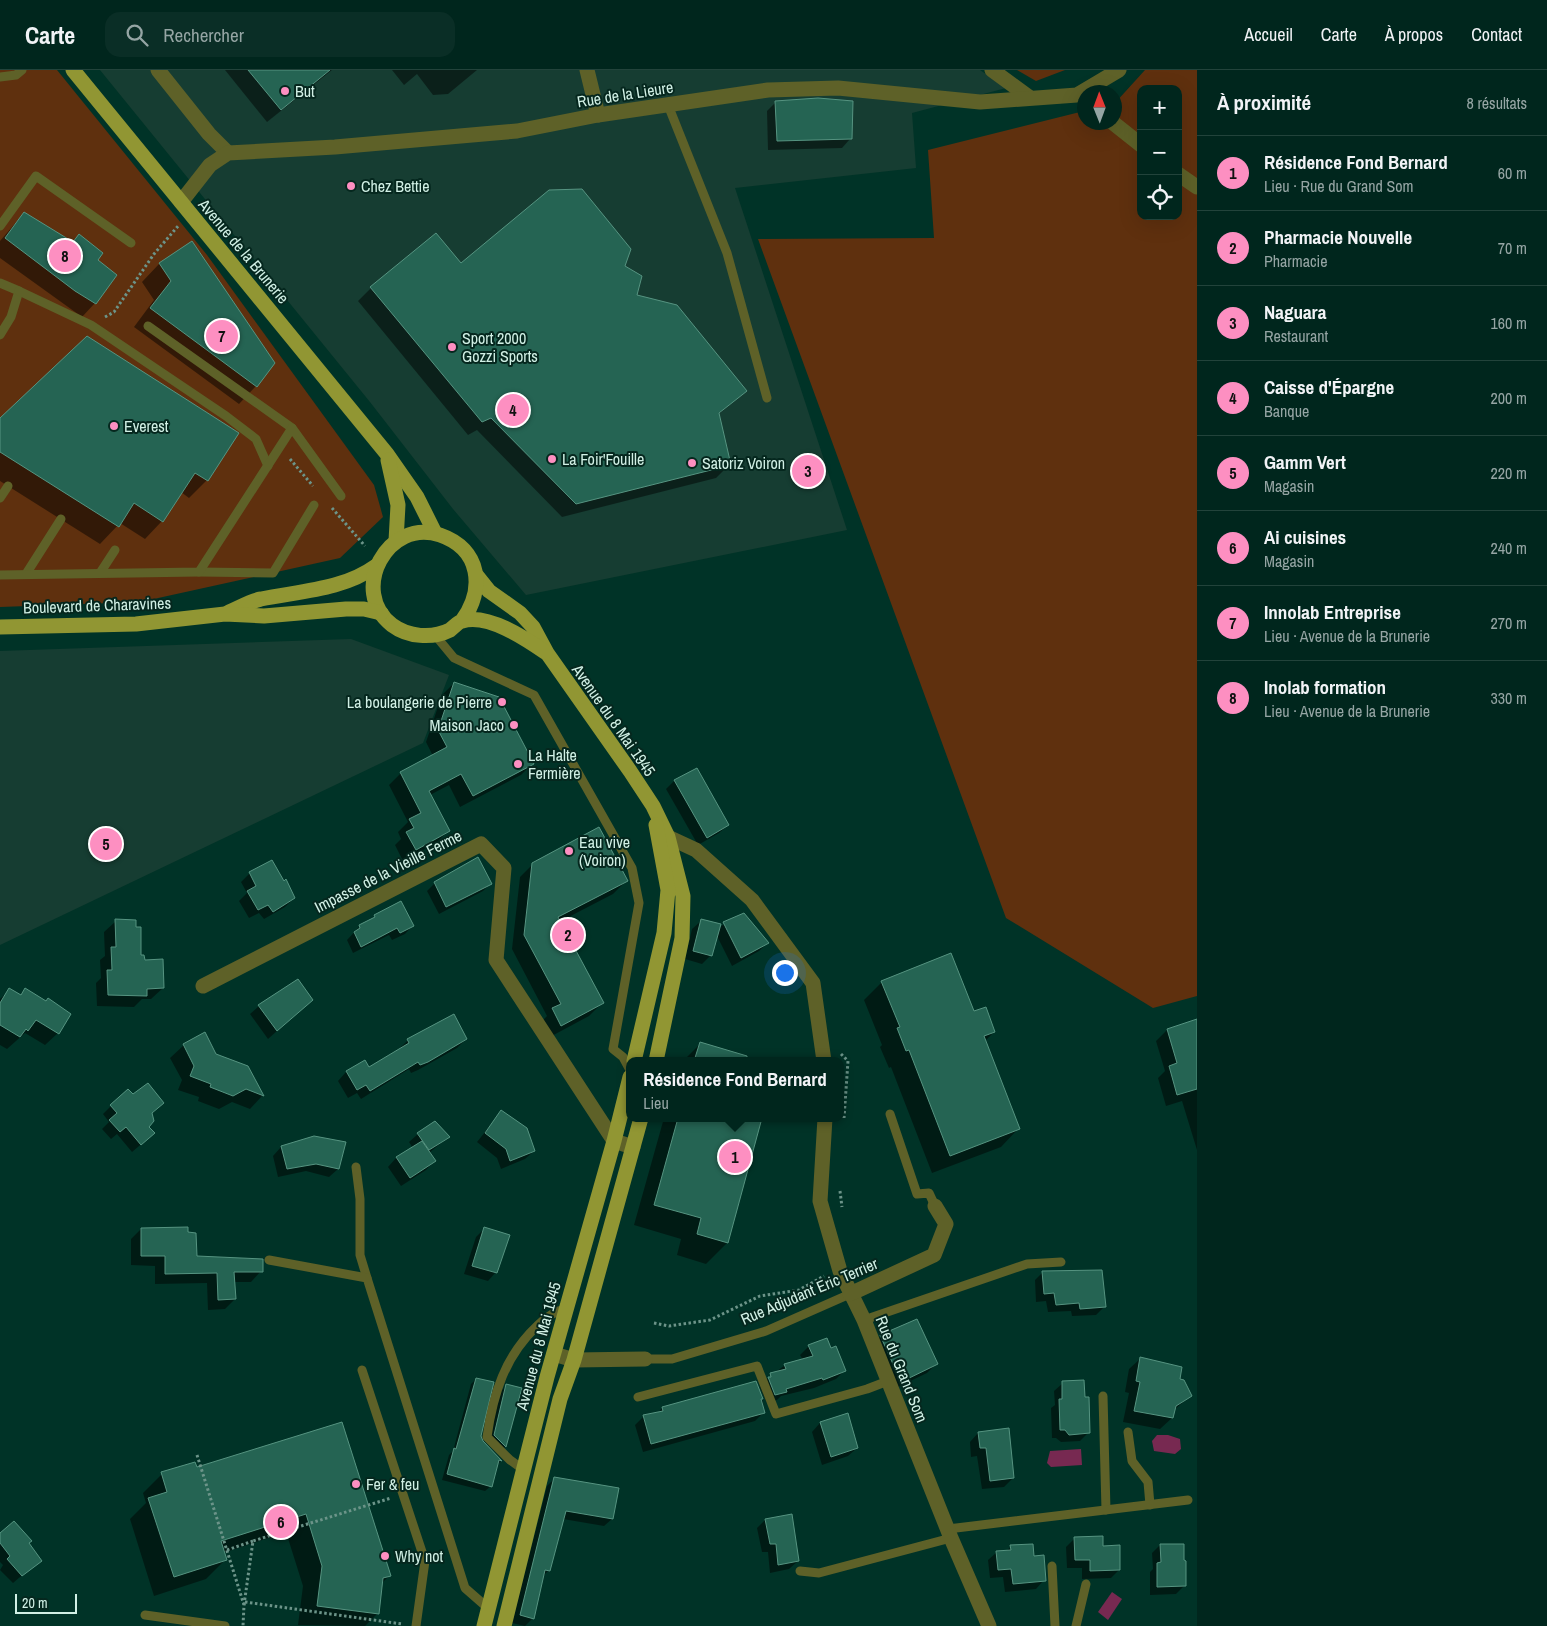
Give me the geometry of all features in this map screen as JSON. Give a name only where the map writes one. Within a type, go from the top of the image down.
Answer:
[{"type":"main road","name":"Avenue de la Brunerie","points":[[73,70],[387,454],[417,497],[435,533]]},
{"type":"main road","name":"Avenue de la Brunerie","points":[[387,454],[398,505],[396,541]]},
{"type":"main road","points":[[414,533],[435,533],[449,538],[469,556],[476,576],[476,593],[471,608],[462,621],[450,630],[436,635],[420,636],[405,632],[392,625],[381,613],[374,598],[372,582],[376,566],[384,552],[396,541],[414,533]]},
{"type":"main road","name":"Boulevard de Charavines","points":[[225,614],[259,599],[316,590],[363,576],[376,566]]},
{"type":"main road","name":"Avenue du 8 Mai 1945","points":[[476,576],[489,591],[520,613],[533,627],[547,653],[652,806],[668,837],[683,896],[682,938],[657,1057]]},
{"type":"main road","name":"Boulevard de Charavines","points":[[0,627],[136,624],[225,614],[264,616],[346,609],[364,609],[381,613]]},
{"type":"main road","points":[[462,621],[476,620],[495,624],[521,636],[547,653]]},
{"type":"main road","name":"Avenue du 8 Mai 1945","points":[[635,1057],[664,933],[668,890],[652,806]]},
{"type":"main road","name":"Avenue du 8 Mai 1945","points":[[484,1626],[554,1354],[626,1093]]},
{"type":"main road","points":[[504,1626],[560,1399],[574,1360],[640,1122]]},
{"type":"street","points":[[158,70],[209,134],[228,153],[210,166],[181,202]]},
{"type":"street","points":[[587,70],[598,115]]},
{"type":"street","points":[[992,70],[1029,97]]},
{"type":"street","name":"Rue de la Lieure","points":[[1099,85],[1119,70]]},
{"type":"street","name":"Rue de la Lieure","points":[[228,153],[362,145],[517,131],[598,115],[768,90],[838,88],[980,102],[1029,97],[1077,98]]},
{"type":"street","points":[[1122,130],[1137,142]]},
{"type":"street","points":[[1180,175],[1197,186]]},
{"type":"street","points":[[668,837],[696,850],[752,900],[813,982],[823,1053]]},
{"type":"street","name":"Impasse de la Vieille Ferme","points":[[203,986],[481,844],[504,868],[496,960],[614,1141]]},
{"type":"street","name":"Rue du Grand Som","points":[[825,1122],[820,1201],[840,1271],[864,1320],[989,1626]]},
{"type":"street","points":[[614,1141],[633,1147]]},
{"type":"street","name":"Rue Adjudant Eric Terrier","points":[[850,1294],[934,1254],[946,1224],[936,1206]]},
{"type":"street","name":"Rue Adjudant Eric Terrier","points":[[554,1354],[574,1360],[645,1359]]},
{"type":"lane","points":[[0,77],[16,75],[22,70]]},
{"type":"lane","points":[[668,105],[727,253],[767,398]]},
{"type":"lane","points":[[0,226],[36,176],[130,244]]},
{"type":"lane","points":[[0,283],[91,325],[226,416],[256,440],[268,466]]},
{"type":"lane","points":[[0,335],[11,317],[19,291]]},
{"type":"lane","points":[[148,326],[292,428],[341,496]]},
{"type":"lane","points":[[199,572],[292,428]]},
{"type":"lane","points":[[0,498],[8,486]]},
{"type":"lane","points":[[0,575],[199,572],[273,573],[314,505]]},
{"type":"lane","points":[[26,574],[61,519]]},
{"type":"lane","points":[[100,573],[115,550]]},
{"type":"lane","points":[[436,635],[454,658],[534,695],[632,868],[639,903],[613,1049],[623,1057],[626,1063]]},
{"type":"lane","points":[[890,1114],[917,1194],[929,1193],[936,1206]]},
{"type":"lane","points":[[356,1167],[360,1199],[360,1255],[465,1588],[489,1609]]},
{"type":"lane","points":[[270,1260],[367,1278]]},
{"type":"lane","points":[[864,1320],[1026,1264],[1061,1262]]},
{"type":"lane","name":"Rue Adjudant Eric Terrier","points":[[645,1359],[672,1359],[766,1331],[850,1294]]},
{"type":"lane","points":[[524,1470],[510,1460],[487,1437],[492,1406],[506,1364],[527,1336],[544,1319],[558,1310],[566,1309]]},
{"type":"lane","points":[[638,1397],[757,1366],[776,1414],[867,1389],[888,1381]]},
{"type":"lane","points":[[362,1370],[425,1561],[416,1626]]},
{"type":"lane","points":[[1103,1396],[1106,1510]]},
{"type":"lane","points":[[1128,1432],[1132,1461],[1148,1482],[1150,1505]]},
{"type":"lane","points":[[800,1572],[820,1573],[950,1534],[1106,1510],[1188,1500]]},
{"type":"lane","points":[[1052,1566],[1055,1626]]},
{"type":"lane","points":[[1076,1626],[1086,1584]]},
{"type":"lane","points":[[145,1615],[225,1626]]},
{"type":"path","points":[[91,325],[114,312],[154,254],[182,221]]},
{"type":"path","points":[[823,1053],[844,1056],[848,1061],[844,1115]]},
{"type":"path","points":[[843,1122],[843,1128]]},
{"type":"path","points":[[839,1183],[842,1209]]},
{"type":"path","points":[[654,1323],[669,1326],[710,1320],[760,1296],[800,1290],[830,1273],[840,1271]]},
{"type":"path","points":[[197,1455],[244,1604]]},
{"type":"path","points":[[227,1550],[403,1494]]},
{"type":"path","points":[[243,1626],[244,1604],[253,1541]]},
{"type":"path","points":[[244,1604],[416,1626]]},
{"type":"shaded area","points":[[0,70],[57,70],[207,255],[374,485],[383,517],[340,558],[140,602],[0,607]]},
{"type":"shaded area","points":[[100,70],[980,70],[1006,88],[912,113],[916,168],[735,188],[847,530],[526,595],[453,509],[370,402]]},
{"type":"shaded area","points":[[1017,70],[1065,70],[1036,81]]},
{"type":"shaded area","points":[[1145,70],[1197,70],[1197,996],[1153,1008],[1006,918],[758,239],[934,238],[928,150],[1077,113],[1077,130],[1122,130],[1122,95]]},
{"type":"shaded area","points":[[351,639],[449,675],[423,743],[0,945],[0,651]]},
{"type":"shaded area","points":[[1157,1435],[1168,1435],[1180,1439],[1181,1449],[1175,1454],[1154,1451],[1152,1441]]},
{"type":"shaded area","points":[[1081,1449],[1082,1465],[1051,1467],[1047,1463],[1050,1451]]},
{"type":"shaded area","points":[[1112,1592],[1122,1599],[1108,1620],[1098,1612]]},
{"type":"building","name":"But","points":[[248,70],[330,70],[281,110]]},
{"type":"building","points":[[818,98],[853,101],[852,139],[777,141],[775,101]]},
{"type":"building","points":[[582,189],[631,249],[625,266],[642,276],[637,295],[677,305],[747,391],[719,413],[731,465],[576,504],[491,418],[482,422],[370,287],[436,233],[461,263],[549,190]]},
{"type":"building","points":[[24,212],[73,242],[79,234],[103,253],[98,260],[117,275],[96,304],[75,291],[5,238]]},
{"type":"building","points":[[192,241],[275,363],[257,387],[150,308],[171,281],[159,263]]},
{"type":"building","name":"Everest","points":[[87,336],[239,433],[208,481],[195,473],[163,522],[134,503],[119,527],[0,452],[0,418]]},
{"type":"building","points":[[454,682],[499,697],[534,764],[473,796],[461,774],[429,791],[450,831],[416,850],[406,832],[414,828],[409,819],[421,813],[400,772],[447,747],[438,730]]},
{"type":"building","points":[[697,768],[729,825],[707,838],[674,780]]},
{"type":"building","points":[[599,827],[628,881],[558,917],[604,1003],[561,1026],[552,1008],[561,1004],[524,935],[532,863]]},
{"type":"building","points":[[478,857],[492,884],[446,907],[434,882]]},
{"type":"building","points":[[272,860],[284,881],[286,879],[295,898],[273,912],[268,905],[258,910],[247,891],[256,886],[249,872]]},
{"type":"building","points":[[401,901],[414,926],[400,933],[397,928],[361,947],[354,932],[360,928],[359,925]]},
{"type":"building","points":[[744,913],[769,943],[741,958],[723,922]]},
{"type":"building","points":[[115,919],[136,920],[136,927],[141,927],[141,955],[144,955],[145,960],[163,959],[164,988],[147,989],[147,996],[108,995],[107,970],[112,970],[111,947],[116,947]]},
{"type":"building","points":[[701,919],[721,924],[712,956],[693,951]]},
{"type":"building","points":[[951,953],[974,1011],[986,1007],[995,1032],[984,1036],[1020,1129],[950,1156],[909,1050],[906,1051],[897,1028],[900,1027],[881,981]]},
{"type":"building","points":[[298,979],[313,1000],[277,1031],[258,1005]]},
{"type":"building","points":[[9,988],[21,995],[25,988],[46,1001],[48,998],[71,1014],[59,1034],[36,1020],[28,1031],[26,1029],[20,1037],[0,1025],[0,1003]]},
{"type":"building","points":[[454,1014],[467,1039],[428,1062],[420,1065],[418,1062],[370,1091],[366,1085],[357,1090],[346,1071],[365,1060],[369,1067],[409,1043],[407,1039]]},
{"type":"building","points":[[1197,1019],[1197,1089],[1177,1095],[1169,1066],[1177,1063],[1167,1029]]},
{"type":"building","points":[[205,1032],[216,1054],[248,1066],[264,1096],[246,1089],[233,1096],[210,1087],[211,1084],[190,1076],[194,1066],[183,1044]]},
{"type":"building","points":[[700,1042],[747,1056],[747,1057],[695,1057]]},
{"type":"building","points":[[148,1083],[164,1103],[152,1113],[154,1121],[149,1127],[155,1133],[141,1145],[126,1127],[120,1132],[109,1120],[117,1113],[110,1105],[128,1089],[133,1094]]},
{"type":"building","points":[[501,1110],[527,1128],[535,1151],[510,1161],[506,1149],[485,1133]]},
{"type":"building","points":[[435,1121],[450,1137],[429,1150],[417,1133]]},
{"type":"building","points":[[677,1122],[761,1122],[728,1243],[697,1234],[701,1218],[654,1205]]},
{"type":"building","points":[[314,1136],[346,1142],[339,1169],[316,1164],[287,1169],[281,1146]]},
{"type":"building","points":[[422,1141],[436,1161],[410,1178],[396,1157]]},
{"type":"building","points":[[188,1227],[188,1232],[196,1233],[197,1256],[263,1259],[263,1272],[234,1272],[236,1299],[218,1300],[217,1273],[165,1274],[165,1256],[141,1256],[141,1228]]},
{"type":"building","points":[[484,1227],[510,1235],[497,1273],[472,1266]]},
{"type":"building","points":[[1102,1270],[1106,1307],[1080,1309],[1079,1303],[1056,1305],[1054,1293],[1044,1294],[1042,1271]]},
{"type":"building","points":[[917,1319],[938,1364],[901,1382],[880,1335]]},
{"type":"building","points":[[827,1338],[831,1348],[836,1346],[846,1371],[823,1380],[822,1378],[786,1389],[787,1392],[775,1395],[768,1377],[771,1377],[770,1373],[786,1369],[784,1364],[813,1356],[808,1345]]},
{"type":"building","points":[[1140,1357],[1182,1367],[1180,1379],[1184,1380],[1192,1396],[1176,1406],[1173,1418],[1134,1411],[1140,1382],[1136,1381]]},
{"type":"building","points":[[476,1378],[494,1382],[481,1436],[483,1441],[502,1461],[499,1460],[492,1487],[447,1474]]},
{"type":"building","points":[[1084,1380],[1085,1397],[1089,1397],[1090,1433],[1069,1435],[1065,1430],[1060,1430],[1059,1399],[1062,1399],[1062,1381]]},
{"type":"building","points":[[756,1381],[763,1399],[761,1399],[765,1413],[651,1444],[643,1415],[663,1411],[662,1407]]},
{"type":"building","points":[[506,1384],[522,1388],[506,1447],[494,1435]]},
{"type":"building","points":[[848,1413],[858,1448],[831,1457],[820,1422]]},
{"type":"building","points":[[342,1422],[391,1576],[383,1578],[379,1614],[317,1606],[322,1566],[306,1514],[221,1541],[227,1560],[174,1577],[148,1498],[167,1492],[161,1472],[195,1462],[197,1467]]},
{"type":"building","points":[[1009,1428],[1014,1478],[990,1481],[986,1448],[980,1448],[978,1432]]},
{"type":"building","points":[[554,1477],[619,1488],[613,1519],[566,1511],[550,1571],[545,1570],[534,1619],[520,1615]]},
{"type":"building","points":[[792,1514],[799,1561],[778,1565],[776,1544],[770,1544],[765,1519]]},
{"type":"building","points":[[14,1521],[32,1541],[29,1543],[42,1561],[22,1576],[7,1559],[10,1556],[0,1543],[0,1533]]},
{"type":"building","points":[[1103,1536],[1103,1546],[1120,1545],[1120,1570],[1090,1571],[1090,1560],[1075,1560],[1074,1537]]},
{"type":"building","points":[[1033,1544],[1034,1556],[1044,1555],[1046,1581],[1013,1584],[1011,1569],[998,1570],[996,1551],[1011,1550],[1010,1545]]},
{"type":"building","points":[[1160,1544],[1184,1544],[1186,1586],[1157,1587],[1157,1563],[1161,1562]]},
{"type":"place","name":"But","points":[[285,91]]},
{"type":"place","name":"Chez Bettie","points":[[351,186]]},
{"type":"place","name":"Inolab formation","points":[[65,256]]},
{"type":"place","name":"Innolab Entreprise","points":[[222,336]]},
{"type":"place","name":"Sport 2000 Gozzi Sports","points":[[452,347]]},
{"type":"place","name":"Caisse d'Épargne","points":[[513,410]]},
{"type":"place","name":"Everest","points":[[114,426]]},
{"type":"place","name":"La Foir'Fouille","points":[[552,459]]},
{"type":"place","name":"Satoriz Voiron","points":[[692,463]]},
{"type":"place","name":"Naguara","points":[[808,471]]},
{"type":"place","name":"La boulangerie de Pierre","points":[[502,702]]},
{"type":"place","name":"Maison Jaco","points":[[514,725]]},
{"type":"place","name":"La Halte Fermière","points":[[518,764]]},
{"type":"place","name":"Gamm Vert","points":[[106,844]]},
{"type":"place","name":"Eau vive (Voiron)","points":[[569,851]]},
{"type":"place","name":"Pharmacie Nouvelle","points":[[568,935]]},
{"type":"place","name":"Résidence Fond Bernard","points":[[735,1157]]},
{"type":"place","name":"Fer & feu","points":[[356,1484]]},
{"type":"place","name":"Ai cuisines","points":[[281,1522]]},
{"type":"place","name":"Why not","points":[[385,1556]]}]
